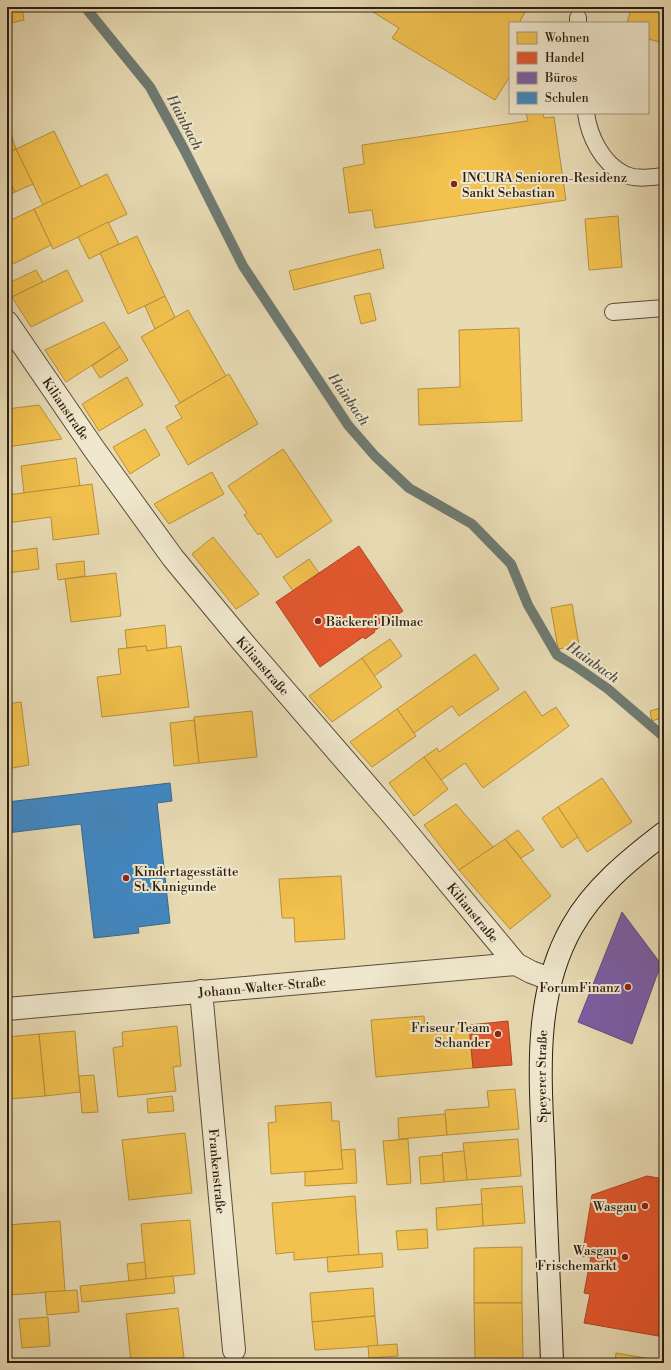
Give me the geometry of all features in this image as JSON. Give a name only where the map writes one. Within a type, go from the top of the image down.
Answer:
[{"type":"street","name":"Kilianstraße","points":[[7,322],[94,449],[173,558],[240,640],[395,818],[516,964],[530,972],[550,979]]},
{"type":"street","name":"Speyerer Straße","points":[[552,1363],[540,1088],[543,1030],[550,979],[572,926],[588,903],[619,870],[639,852],[664,833]]},
{"type":"street","name":"Johann-Walter-Straße","points":[[7,1009],[516,964]]},
{"type":"street","name":"Frankenstraße","points":[[201,991],[234,1350]]},
{"type":"lane","points":[[586,114],[587,124],[598,150],[610,164],[625,174],[644,178],[664,176]]},
{"type":"lane","points":[[613,312],[664,308]]},
{"type":"building: Wohnen","points":[[7,7],[22,7],[24,20],[7,24]]},
{"type":"building: Wohnen","points":[[365,7],[528,7],[520,22],[509,22],[509,78],[495,100],[392,38],[399,28]]},
{"type":"building: Wohnen","points":[[637,7],[664,7],[664,43],[649,39],[649,22],[627,22],[631,9],[636,11]]},
{"type":"building: Wohnen","name":"INCURA Senioren-Residenz Sankt Sebastian","points":[[526,114],[543,114],[544,118],[554,117],[566,200],[375,228],[372,210],[349,213],[343,168],[364,164],[362,145],[528,121]]},
{"type":"building: Wohnen","points":[[7,123],[16,149],[7,153]]},
{"type":"building: Wohnen","points":[[54,131],[81,187],[43,205],[16,149]]},
{"type":"building: Wohnen","points":[[16,149],[33,184],[15,192],[7,176],[7,153]]},
{"type":"building: Wohnen","points":[[107,174],[127,214],[53,249],[34,209]]},
{"type":"building: Wohnen","points":[[7,176],[15,192],[7,196]]},
{"type":"building: Wohnen","points":[[34,209],[51,245],[7,267],[7,222]]},
{"type":"building: Wohnen","points":[[618,216],[622,267],[589,270],[585,219]]},
{"type":"building: Wohnen","points":[[108,222],[119,244],[89,259],[78,237]]},
{"type":"building: Wohnen","points":[[137,236],[165,296],[128,314],[100,253]]},
{"type":"building: Wohnen","points":[[380,249],[384,268],[294,290],[289,271]]},
{"type":"building: Wohnen","points":[[36,270],[43,282],[12,297],[7,288],[7,284]]},
{"type":"building: Wohnen","points":[[67,270],[83,301],[31,327],[12,297]]},
{"type":"building: Wohnen","points":[[370,293],[376,320],[361,324],[354,296]]},
{"type":"building: Wohnen","points":[[165,296],[175,317],[155,329],[145,306]]},
{"type":"building: Wohnen","points":[[188,310],[226,376],[180,403],[141,337]]},
{"type":"building: Wohnen","points":[[104,322],[120,347],[66,382],[45,350]]},
{"type":"building: Wohnen","points":[[519,328],[522,421],[419,425],[418,389],[460,387],[459,330]]},
{"type":"building: Wohnen","points":[[120,347],[128,360],[100,378],[92,366]]},
{"type":"building: Wohnen","points":[[660,358],[664,358],[664,426]]},
{"type":"building: Wohnen","points":[[229,374],[258,424],[188,465],[166,427],[182,418],[175,406]]},
{"type":"building: Wohnen","points":[[127,377],[143,405],[99,431],[82,404]]},
{"type":"building: Wohnen","points":[[39,405],[62,439],[7,447],[7,409]]},
{"type":"building: Wohnen","points":[[145,429],[160,455],[130,474],[113,447]]},
{"type":"building: Wohnen","points":[[283,449],[332,521],[277,558],[260,533],[258,535],[244,515],[247,513],[228,486]]},
{"type":"building: Wohnen","points":[[76,458],[80,486],[24,493],[21,466]]},
{"type":"building: Wohnen","points":[[212,472],[224,494],[169,524],[154,504]]},
{"type":"building: Wohnen","points":[[92,484],[99,534],[53,540],[51,517],[7,523],[7,495]]},
{"type":"building: Wohnen","points":[[213,537],[259,594],[236,609],[192,554]]},
{"type":"building: Wohnen","points":[[37,548],[39,569],[7,573],[7,552]]},
{"type":"building: Wohnen","points":[[309,559],[319,573],[293,591],[283,577]]},
{"type":"building: Wohnen","points":[[84,561],[85,576],[58,580],[56,564]]},
{"type":"building: Wohnen","points":[[116,573],[121,616],[71,622],[65,579]]},
{"type":"building: Wohnen","points":[[572,604],[579,645],[558,649],[551,608]]},
{"type":"building: Wohnen","points":[[165,625],[167,648],[147,651],[146,646],[127,648],[125,630]]},
{"type":"building: Wohnen","points":[[390,639],[402,656],[374,676],[362,658]]},
{"type":"building: Wohnen","points":[[146,646],[147,651],[181,646],[189,707],[102,717],[97,677],[121,674],[118,649]]},
{"type":"building: Wohnen","points":[[475,654],[499,689],[459,716],[452,706],[414,733],[397,709]]},
{"type":"building: Wohnen","points":[[362,658],[382,687],[332,722],[309,696]]},
{"type":"building: Wohnen","points":[[525,691],[542,716],[556,707],[569,726],[483,788],[465,763],[441,780],[424,757],[437,748],[439,752]]},
{"type":"building: Wohnen","points":[[21,702],[29,765],[7,769],[7,704]]},
{"type":"building: Wohnen","points":[[664,707],[664,717],[652,721],[650,711]]},
{"type":"building: Wohnen","points":[[397,709],[416,736],[372,767],[350,742]]},
{"type":"building: Wohnen","points":[[252,711],[257,757],[199,763],[194,717]]},
{"type":"building: Wohnen","points":[[194,720],[199,763],[174,766],[170,723]]},
{"type":"building: Wohnen","points":[[424,757],[448,789],[414,816],[389,783]]},
{"type":"building: Wohnen","points":[[602,778],[632,822],[587,852],[558,807]]},
{"type":"building: Wohnen","points":[[456,804],[493,847],[459,870],[424,825]]},
{"type":"building: Wohnen","points":[[558,807],[578,837],[562,848],[542,818]]},
{"type":"building: Wohnen","points":[[518,830],[534,850],[521,858],[505,839]]},
{"type":"building: Wohnen","points":[[505,839],[551,896],[510,929],[459,870]]},
{"type":"building: Wohnen","points":[[341,876],[345,939],[295,942],[294,918],[282,918],[279,879]]},
{"type":"building: Wohnen","points":[[424,1016],[425,1029],[469,1025],[473,1068],[376,1077],[371,1020]]},
{"type":"building: Wohnen","points":[[177,1026],[181,1066],[173,1067],[176,1091],[118,1097],[113,1048],[123,1046],[122,1032]]},
{"type":"building: Wohnen","points":[[75,1031],[80,1092],[45,1096],[39,1034]]},
{"type":"building: Wohnen","points":[[39,1034],[45,1096],[10,1099],[7,1068],[7,1037]]},
{"type":"building: Wohnen","points":[[94,1075],[98,1112],[82,1113],[79,1076]]},
{"type":"building: Wohnen","points":[[7,1076],[11,1115],[7,1116]]},
{"type":"building: Wohnen","points":[[515,1089],[519,1129],[447,1135],[445,1110],[489,1107],[487,1091]]},
{"type":"building: Wohnen","points":[[172,1096],[174,1111],[148,1113],[147,1099]]},
{"type":"building: Wohnen","points":[[331,1102],[332,1121],[339,1121],[343,1169],[271,1174],[268,1123],[276,1122],[275,1106]]},
{"type":"building: Wohnen","points":[[445,1114],[447,1135],[399,1139],[398,1118]]},
{"type":"building: Wohnen","points":[[185,1133],[192,1193],[129,1200],[122,1140]]},
{"type":"building: Wohnen","points":[[408,1139],[411,1183],[387,1185],[383,1141]]},
{"type":"building: Wohnen","points":[[518,1139],[521,1176],[467,1180],[463,1143]]},
{"type":"building: Wohnen","points":[[355,1149],[357,1183],[305,1186],[305,1172],[343,1169],[341,1150]]},
{"type":"building: Wohnen","points":[[464,1151],[467,1180],[444,1182],[442,1153]]},
{"type":"building: Wohnen","points":[[442,1155],[444,1182],[421,1184],[419,1157]]},
{"type":"building: Wohnen","points":[[522,1186],[525,1223],[483,1226],[481,1189]]},
{"type":"building: Wohnen","points":[[355,1196],[359,1255],[294,1260],[294,1252],[276,1254],[272,1203]]},
{"type":"building: Wohnen","points":[[482,1204],[483,1226],[437,1230],[436,1208]]},
{"type":"building: Wohnen","points":[[190,1220],[195,1274],[146,1279],[141,1224]]},
{"type":"building: Wohnen","points":[[60,1221],[65,1291],[9,1295],[7,1270],[7,1225]]},
{"type":"building: Wohnen","points":[[427,1229],[428,1248],[398,1250],[396,1231]]},
{"type":"building: Wohnen","points":[[522,1247],[522,1303],[474,1303],[474,1248]]},
{"type":"building: Wohnen","points":[[382,1253],[383,1267],[328,1272],[327,1257]]},
{"type":"building: Wohnen","points":[[145,1262],[146,1279],[129,1281],[127,1264]]},
{"type":"building: Wohnen","points":[[173,1276],[175,1293],[82,1302],[80,1286]]},
{"type":"building: Wohnen","points":[[373,1288],[375,1316],[312,1322],[310,1293]]},
{"type":"building: Wohnen","points":[[77,1290],[79,1312],[47,1315],[45,1292]]},
{"type":"building: Wohnen","points":[[474,1303],[522,1303],[523,1359],[475,1359]]},
{"type":"building: Wohnen","points":[[178,1308],[184,1358],[131,1363],[126,1314]]},
{"type":"building: Wohnen","points":[[375,1316],[378,1346],[315,1350],[312,1322]]},
{"type":"building: Wohnen","points":[[48,1317],[50,1346],[22,1348],[19,1319]]},
{"type":"building: Wohnen","points":[[397,1344],[398,1356],[369,1358],[368,1346]]},
{"type":"building: Wohnen","points":[[616,1353],[651,1359],[651,1363],[615,1363]]},
{"type":"building: Wohnen","points":[[180,1359],[180,1363],[139,1363]]},
{"type":"building: Handel","points":[[359,546],[403,611],[365,639],[363,637],[320,667],[276,602]]},
{"type":"building: Handel","points":[[508,1021],[512,1065],[473,1068],[469,1025]]},
{"type":"building: Handel","name":"Wasgau Frischemarkt","points":[[647,1176],[664,1179],[664,1337],[584,1323],[590,1294],[584,1293],[591,1257],[582,1256],[592,1195]]},
{"type":"building: Büros","points":[[622,912],[661,964],[632,1044],[578,1022]]},
{"type":"building: Schulen","name":"Kindertagesstätte St. Kunigunde","points":[[170,783],[172,801],[157,803],[170,923],[138,927],[139,933],[94,938],[81,824],[7,833],[7,802]]},
{"type":"waterway","name":"Hainbach","points":[[85,7],[150,87],[185,151],[243,266],[348,425],[375,456],[409,488],[472,524],[511,564],[528,605],[557,655],[608,689],[664,737]]},
{"type":"place","name":"INCURA Senioren-Residenz Sankt Sebastian","points":[[454,184]]},
{"type":"place","name":"Bäckerei Dilmac","points":[[318,621]]},
{"type":"place","name":"Kindertagesstätte St. Kunigunde","points":[[126,878]]},
{"type":"place","name":"ForumFinanz","points":[[628,987]]},
{"type":"place","name":"Friseur Team Schander","points":[[498,1034]]},
{"type":"place","name":"Wasgau","points":[[645,1206]]},
{"type":"place","name":"Wasgau Frischemarkt","points":[[625,1257]]}]
